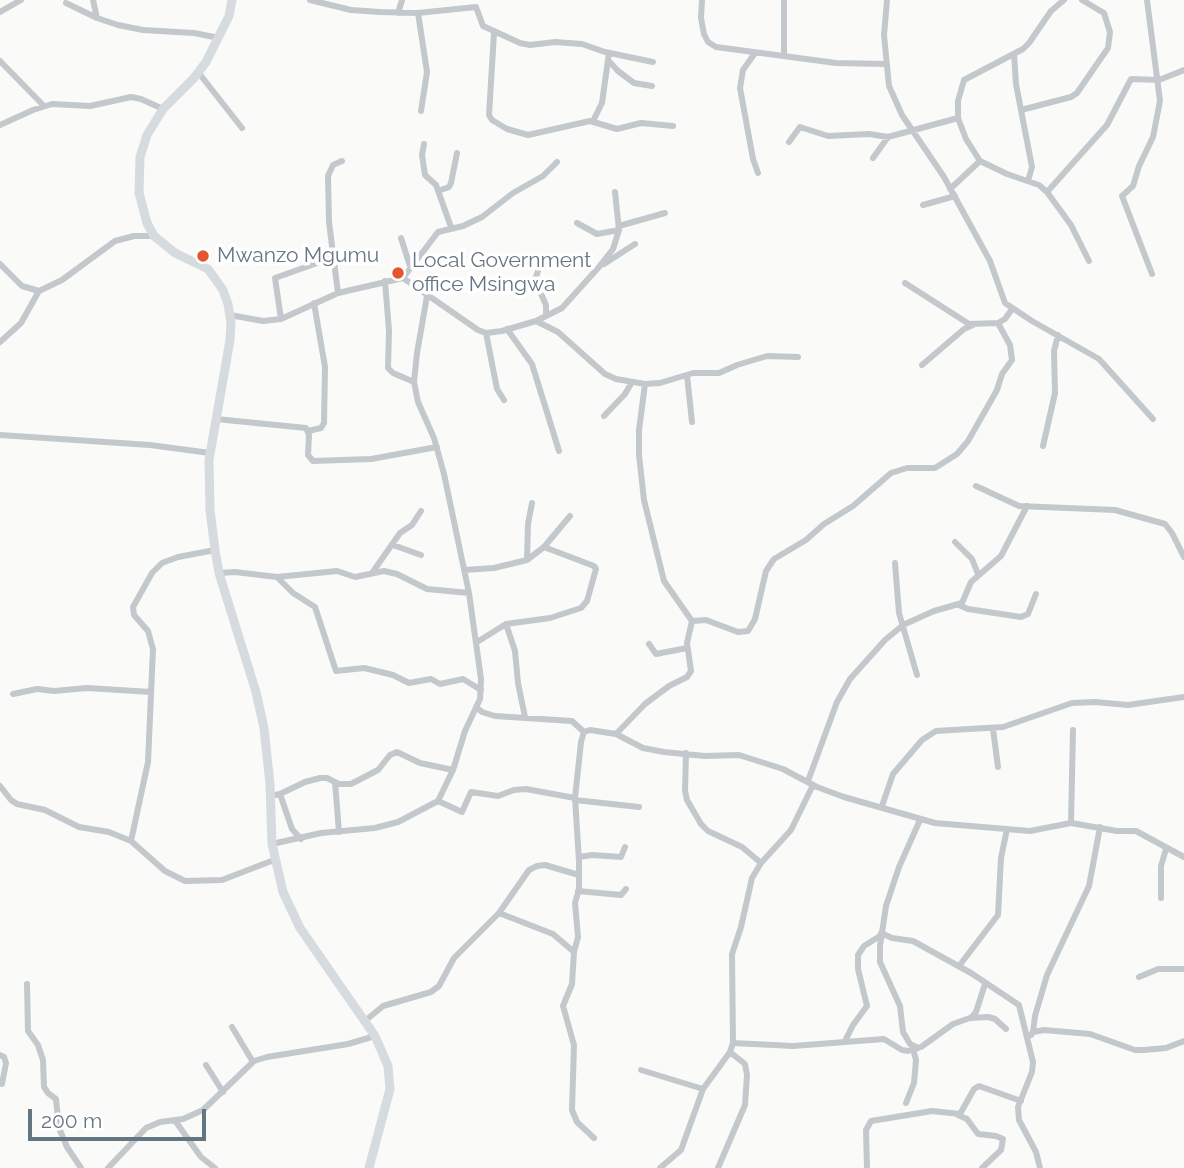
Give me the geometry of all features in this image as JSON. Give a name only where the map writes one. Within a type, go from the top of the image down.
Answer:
[{"type":"street","points":[[0,12],[21,0]]},
{"type":"street","points":[[93,0],[97,18]]},
{"type":"street","points":[[232,0],[229,16],[219,38],[198,72],[163,109],[147,135],[138,175],[142,210],[154,236],[175,253],[208,269],[223,290],[230,315],[230,340],[210,453],[210,510],[215,550],[219,573],[256,692],[275,795],[272,844],[283,892],[300,928],[366,1021],[388,1066],[390,1089],[369,1168]]},
{"type":"street","points":[[310,0],[351,10],[398,13],[418,13],[478,4],[483,26],[494,33],[530,46],[566,42],[609,56],[653,62]]},
{"type":"street","points":[[350,0],[351,10]]},
{"type":"street","points":[[398,13],[402,0]]},
{"type":"street","points":[[702,0],[702,28],[708,41],[716,47],[836,63],[885,64]]},
{"type":"street","points":[[784,0],[784,55]]},
{"type":"street","points":[[887,0],[885,64],[894,96],[902,115],[950,189],[993,267],[1003,299],[1012,309],[1099,359],[1153,419]]},
{"type":"street","points":[[1064,0],[1051,11],[1029,43],[1014,54],[964,80],[958,101],[958,118],[966,139],[980,161],[1001,172],[1039,185],[1047,192],[1071,225],[1088,261]]},
{"type":"street","points":[[1021,110],[1077,93],[1108,48],[1110,32],[1104,13],[1082,0]]},
{"type":"street","points":[[1147,0],[1160,101],[1156,131],[1139,166],[1133,186],[1122,196],[1152,274]]},
{"type":"street","points":[[66,3],[118,26],[181,31],[219,38]]},
{"type":"street","points":[[418,13],[427,72],[421,111]]},
{"type":"street","points":[[494,33],[489,115],[492,120],[528,135],[593,121],[617,129],[641,123],[673,126]]},
{"type":"street","points":[[755,54],[743,70],[740,88],[758,173]]},
{"type":"street","points":[[1014,54],[1032,167],[1028,181]]},
{"type":"street","points":[[609,56],[618,71],[634,83],[652,86]]},
{"type":"street","points":[[593,121],[603,103],[609,56]]},
{"type":"street","points":[[0,61],[44,106]]},
{"type":"street","points":[[1047,192],[1107,125],[1129,81],[1135,78],[1159,80],[1184,70]]},
{"type":"street","points":[[198,72],[242,128]]},
{"type":"street","points":[[0,125],[44,106],[98,106],[131,97],[163,109]]},
{"type":"street","points":[[789,142],[800,127],[828,136],[869,134],[888,137],[958,118]]},
{"type":"street","points":[[873,158],[888,137]]},
{"type":"street","points":[[424,144],[422,155],[425,175],[438,191],[451,227]]},
{"type":"street","points":[[438,191],[449,187],[457,153]]},
{"type":"street","points":[[338,293],[328,214],[328,176],[333,165],[342,161]]},
{"type":"street","points":[[950,189],[980,161]]},
{"type":"street","points":[[403,278],[438,232],[463,226],[482,217],[513,193],[543,176],[557,162]]},
{"type":"street","points":[[230,315],[263,321],[281,319],[338,293],[403,278],[486,333],[536,321],[562,307],[613,249],[619,228],[615,192]]},
{"type":"street","points":[[923,205],[954,196]]},
{"type":"street","points":[[577,223],[597,234],[665,213]]},
{"type":"street","points":[[0,342],[21,323],[39,291],[62,280],[115,241],[134,236],[154,236]]},
{"type":"street","points":[[401,238],[410,266]]},
{"type":"street","points":[[599,267],[635,244]]},
{"type":"street","points":[[0,256],[3,267],[22,286],[39,291]]},
{"type":"street","points":[[281,319],[275,278],[334,257]]},
{"type":"street","points":[[538,271],[535,280],[546,305],[546,315]]},
{"type":"street","points":[[385,281],[388,368],[414,382]]},
{"type":"street","points":[[905,284],[957,318],[974,324],[998,323],[1005,319],[1012,309]]},
{"type":"street","points":[[272,844],[375,828],[398,822],[438,801],[453,770],[465,731],[481,699],[481,670],[470,593],[437,447],[418,402],[414,382],[427,296]]},
{"type":"street","points":[[216,419],[293,425],[308,430],[321,428],[324,423],[325,367],[314,303]]},
{"type":"street","points":[[536,321],[558,332],[605,374],[616,379],[645,384],[660,383],[687,375],[719,373],[767,356],[798,357]]},
{"type":"street","points":[[692,621],[706,620],[738,632],[748,631],[755,619],[766,571],[774,559],[806,541],[891,473],[907,468],[934,468],[957,454],[968,441],[997,390],[1002,374],[1012,360],[1010,345],[998,323]]},
{"type":"street","points":[[922,365],[964,329],[974,324]]},
{"type":"street","points":[[507,329],[532,364],[559,451]]},
{"type":"street","points":[[486,333],[486,345],[497,389],[503,400]]},
{"type":"street","points":[[1043,446],[1055,393],[1054,351],[1058,335]]},
{"type":"street","points":[[687,375],[692,422]]},
{"type":"street","points":[[604,416],[625,394],[632,382]]},
{"type":"street","points":[[616,734],[658,694],[690,675],[687,649],[692,621],[664,581],[644,500],[639,455],[645,384]]},
{"type":"street","points":[[308,430],[308,454],[313,461],[371,459],[437,447]]},
{"type":"street","points":[[0,435],[150,445],[210,453]]},
{"type":"street","points":[[976,485],[1005,500],[1027,506],[1115,510],[1165,524],[1184,556]]},
{"type":"street","points":[[527,560],[528,524],[532,503]]},
{"type":"street","points":[[660,1168],[681,1150],[703,1088],[730,1052],[733,1043],[732,954],[752,878],[761,863],[791,830],[811,783],[843,691],[872,653],[903,625],[934,611],[959,605],[964,600],[971,582],[1002,556],[1027,506]]},
{"type":"street","points":[[371,574],[402,531],[412,525],[421,511]]},
{"type":"street","points":[[464,569],[494,568],[527,560],[544,547],[570,516]]},
{"type":"street","points":[[955,542],[972,559],[978,574]]},
{"type":"street","points":[[393,545],[421,555]]},
{"type":"street","points":[[477,642],[506,624],[536,621],[575,611],[587,601],[596,571],[594,566],[544,547]]},
{"type":"street","points":[[131,841],[148,762],[153,645],[147,629],[133,612],[133,607],[152,573],[162,564],[178,557],[215,550]]},
{"type":"street","points":[[895,563],[899,613],[917,675]]},
{"type":"street","points":[[219,573],[277,577],[337,571],[355,577],[389,572],[428,589],[470,593]]},
{"type":"street","points":[[277,577],[293,593],[315,607],[336,671],[365,669],[393,675],[409,683],[431,679],[440,684],[463,679],[481,690]]},
{"type":"street","points":[[959,605],[968,609],[1021,617],[1028,614],[1036,594]]},
{"type":"street","points":[[506,624],[515,651],[524,717]]},
{"type":"street","points":[[649,644],[656,654],[687,649]]},
{"type":"street","points":[[13,694],[37,689],[54,691],[87,688],[150,692]]},
{"type":"street","points":[[882,806],[893,774],[929,734],[947,729],[993,729],[1085,701],[1135,705],[1183,696]]},
{"type":"street","points":[[476,707],[488,715],[541,721],[572,721],[584,732]]},
{"type":"street","points":[[993,729],[998,767]]},
{"type":"street","points":[[594,1138],[578,1122],[572,1110],[574,1045],[563,1006],[572,984],[578,937],[575,903],[579,858],[575,799],[580,742],[584,732],[590,730],[616,734],[643,748],[664,752],[705,756],[738,755],[783,769],[844,797],[882,806],[920,820],[961,827],[1030,831],[1071,823],[1136,831],[1184,857]]},
{"type":"street","points":[[1071,823],[1073,730]]},
{"type":"street","points":[[275,795],[314,779],[327,778],[345,785],[360,780],[378,770],[390,755],[397,752],[420,763],[453,770]]},
{"type":"street","points":[[686,753],[685,791],[701,824],[708,831],[742,846],[761,863]]},
{"type":"street","points":[[335,782],[339,832]]},
{"type":"street","points":[[0,786],[11,800],[18,804],[45,810],[79,827],[109,832],[131,841],[165,871],[185,880],[195,882],[233,877],[274,860]]},
{"type":"street","points":[[438,801],[462,811],[469,794],[475,791],[498,796],[526,789],[575,799],[639,807]]},
{"type":"street","points":[[275,795],[292,829],[302,839]]},
{"type":"street","points":[[906,1103],[912,1092],[916,1070],[915,1049],[903,1032],[900,1006],[880,962],[880,934],[899,867],[920,820]]},
{"type":"street","points":[[1029,1040],[1047,975],[1089,886],[1100,827]]},
{"type":"street","points":[[959,966],[998,915],[1001,858],[1007,829]]},
{"type":"street","points":[[579,858],[592,855],[621,857],[625,847]]},
{"type":"street","points":[[1161,898],[1161,866],[1166,849]]},
{"type":"street","points":[[366,1021],[383,1006],[431,992],[439,986],[454,958],[499,913],[525,875],[537,866],[579,875]]},
{"type":"street","points":[[578,891],[621,895],[626,889]]},
{"type":"street","points":[[499,913],[553,934],[574,952]]},
{"type":"street","points":[[880,934],[913,941],[959,966],[1019,1006],[1029,1040],[1032,1072],[1021,1101],[1018,1120],[1036,1152],[1040,1168]]},
{"type":"street","points":[[845,1041],[867,1006],[858,969],[858,955],[864,946],[880,934]]},
{"type":"street","points":[[1139,977],[1158,969],[1184,969]]},
{"type":"street","points":[[27,984],[29,1031],[43,1060],[44,1087],[57,1099],[59,1128],[67,1147],[81,1168]]},
{"type":"street","points":[[971,1018],[976,1012],[985,984]]},
{"type":"street","points":[[733,1043],[793,1046],[884,1039],[902,1050],[915,1049],[940,1036],[953,1024],[971,1018],[995,1018],[1006,1029]]},
{"type":"street","points":[[232,1027],[253,1062]]},
{"type":"street","points":[[1033,1032],[1055,1030],[1090,1034],[1135,1050],[1166,1048],[1184,1041]]},
{"type":"street","points":[[108,1168],[146,1128],[160,1122],[176,1122],[203,1110],[253,1062],[375,1036]]},
{"type":"street","points":[[718,1168],[745,1105],[745,1064],[730,1052]]},
{"type":"street","points":[[0,1055],[6,1063],[2,1084]]},
{"type":"street","points":[[206,1065],[223,1092]]},
{"type":"street","points":[[641,1070],[703,1088]]},
{"type":"street","points":[[958,1115],[974,1089],[979,1086],[1021,1101]]},
{"type":"street","points":[[867,1168],[866,1130],[871,1121],[932,1111],[958,1115],[967,1119],[976,1133],[1003,1139],[1001,1150],[982,1168]]},
{"type":"street","points":[[176,1122],[205,1160],[215,1168]]},
{"type":"street","points":[[200,1168],[205,1160]]},
{"type":"place","name":"Mwanzo Mgumu","points":[[203,256]]},
{"type":"place","name":"Local Government office Msingwa","points":[[398,273]]}]
